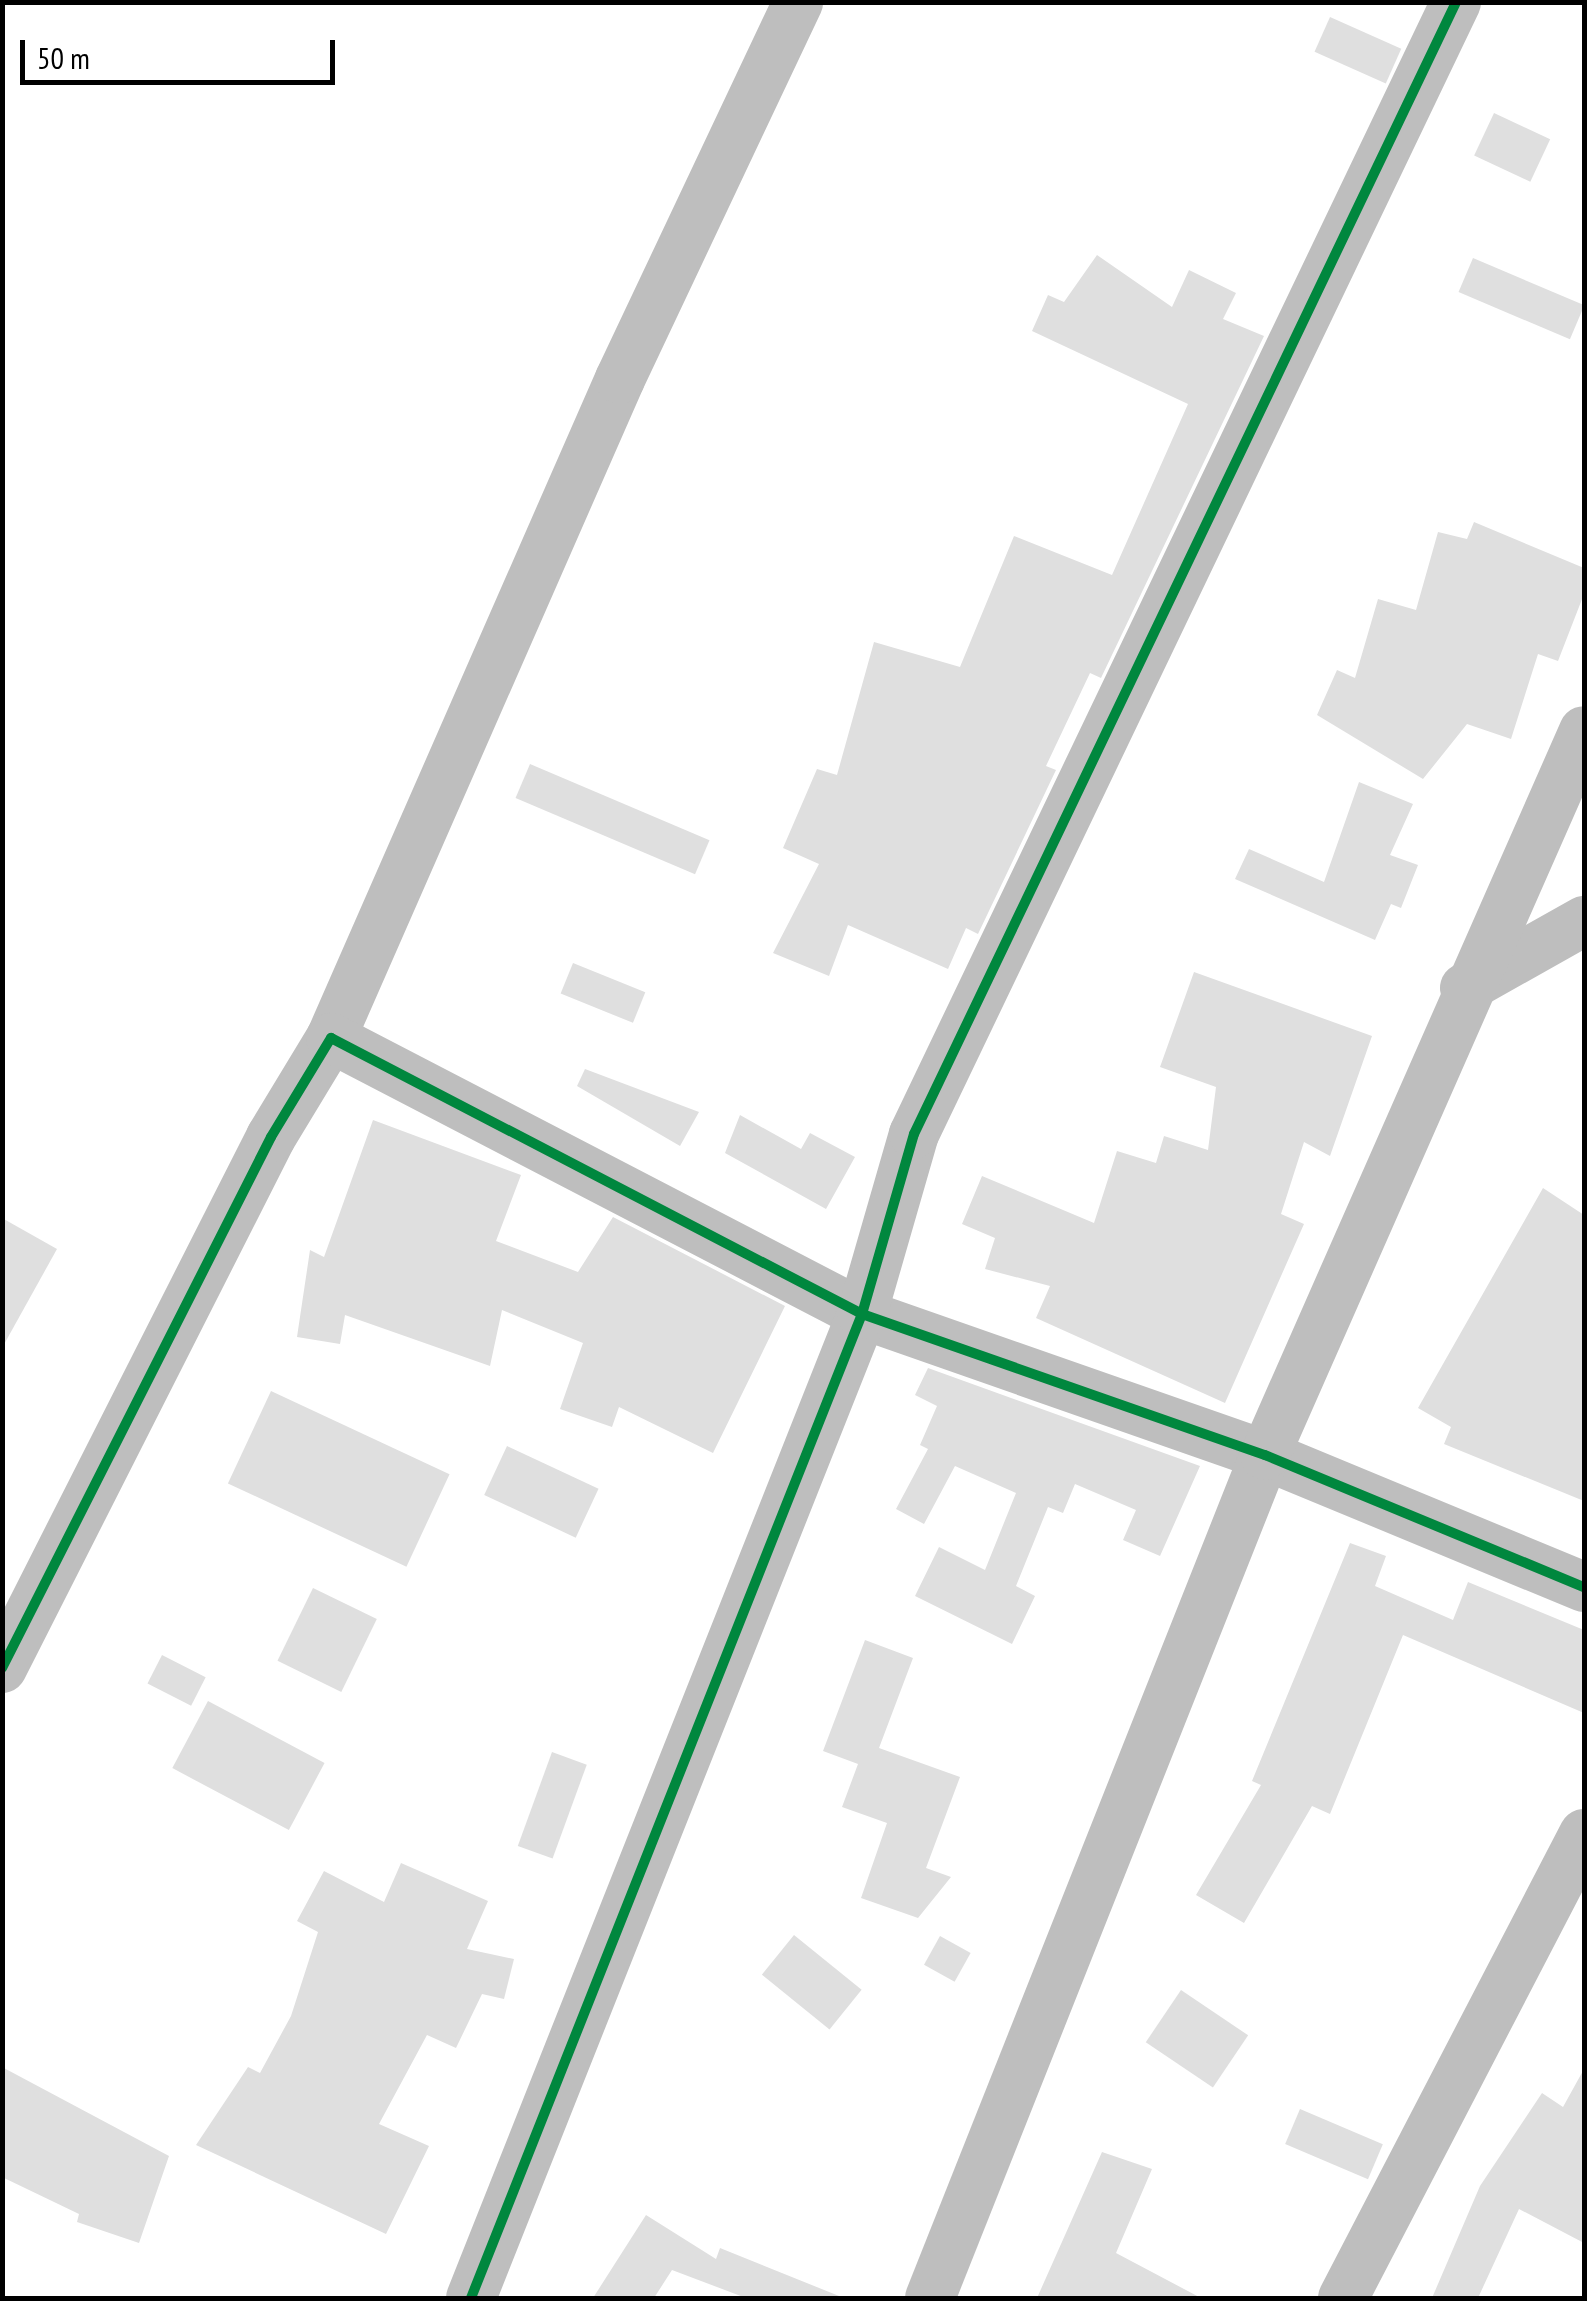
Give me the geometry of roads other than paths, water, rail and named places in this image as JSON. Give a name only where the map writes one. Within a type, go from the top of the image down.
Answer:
[{"type":"street","points":[[2,1668],[271,1137],[331,1038],[620,379],[798,2]]},
{"type":"street","points":[[471,2298],[862,1314],[914,1134],[1456,2]]},
{"type":"street","points":[[930,2298],[1265,1455],[1465,988],[1584,731]]},
{"type":"street","points":[[1465,988],[1584,920]]},
{"type":"street","points":[[331,1038],[862,1314],[1265,1455],[1584,1587]]},
{"type":"street","points":[[1343,2298],[1584,1834]]}]
